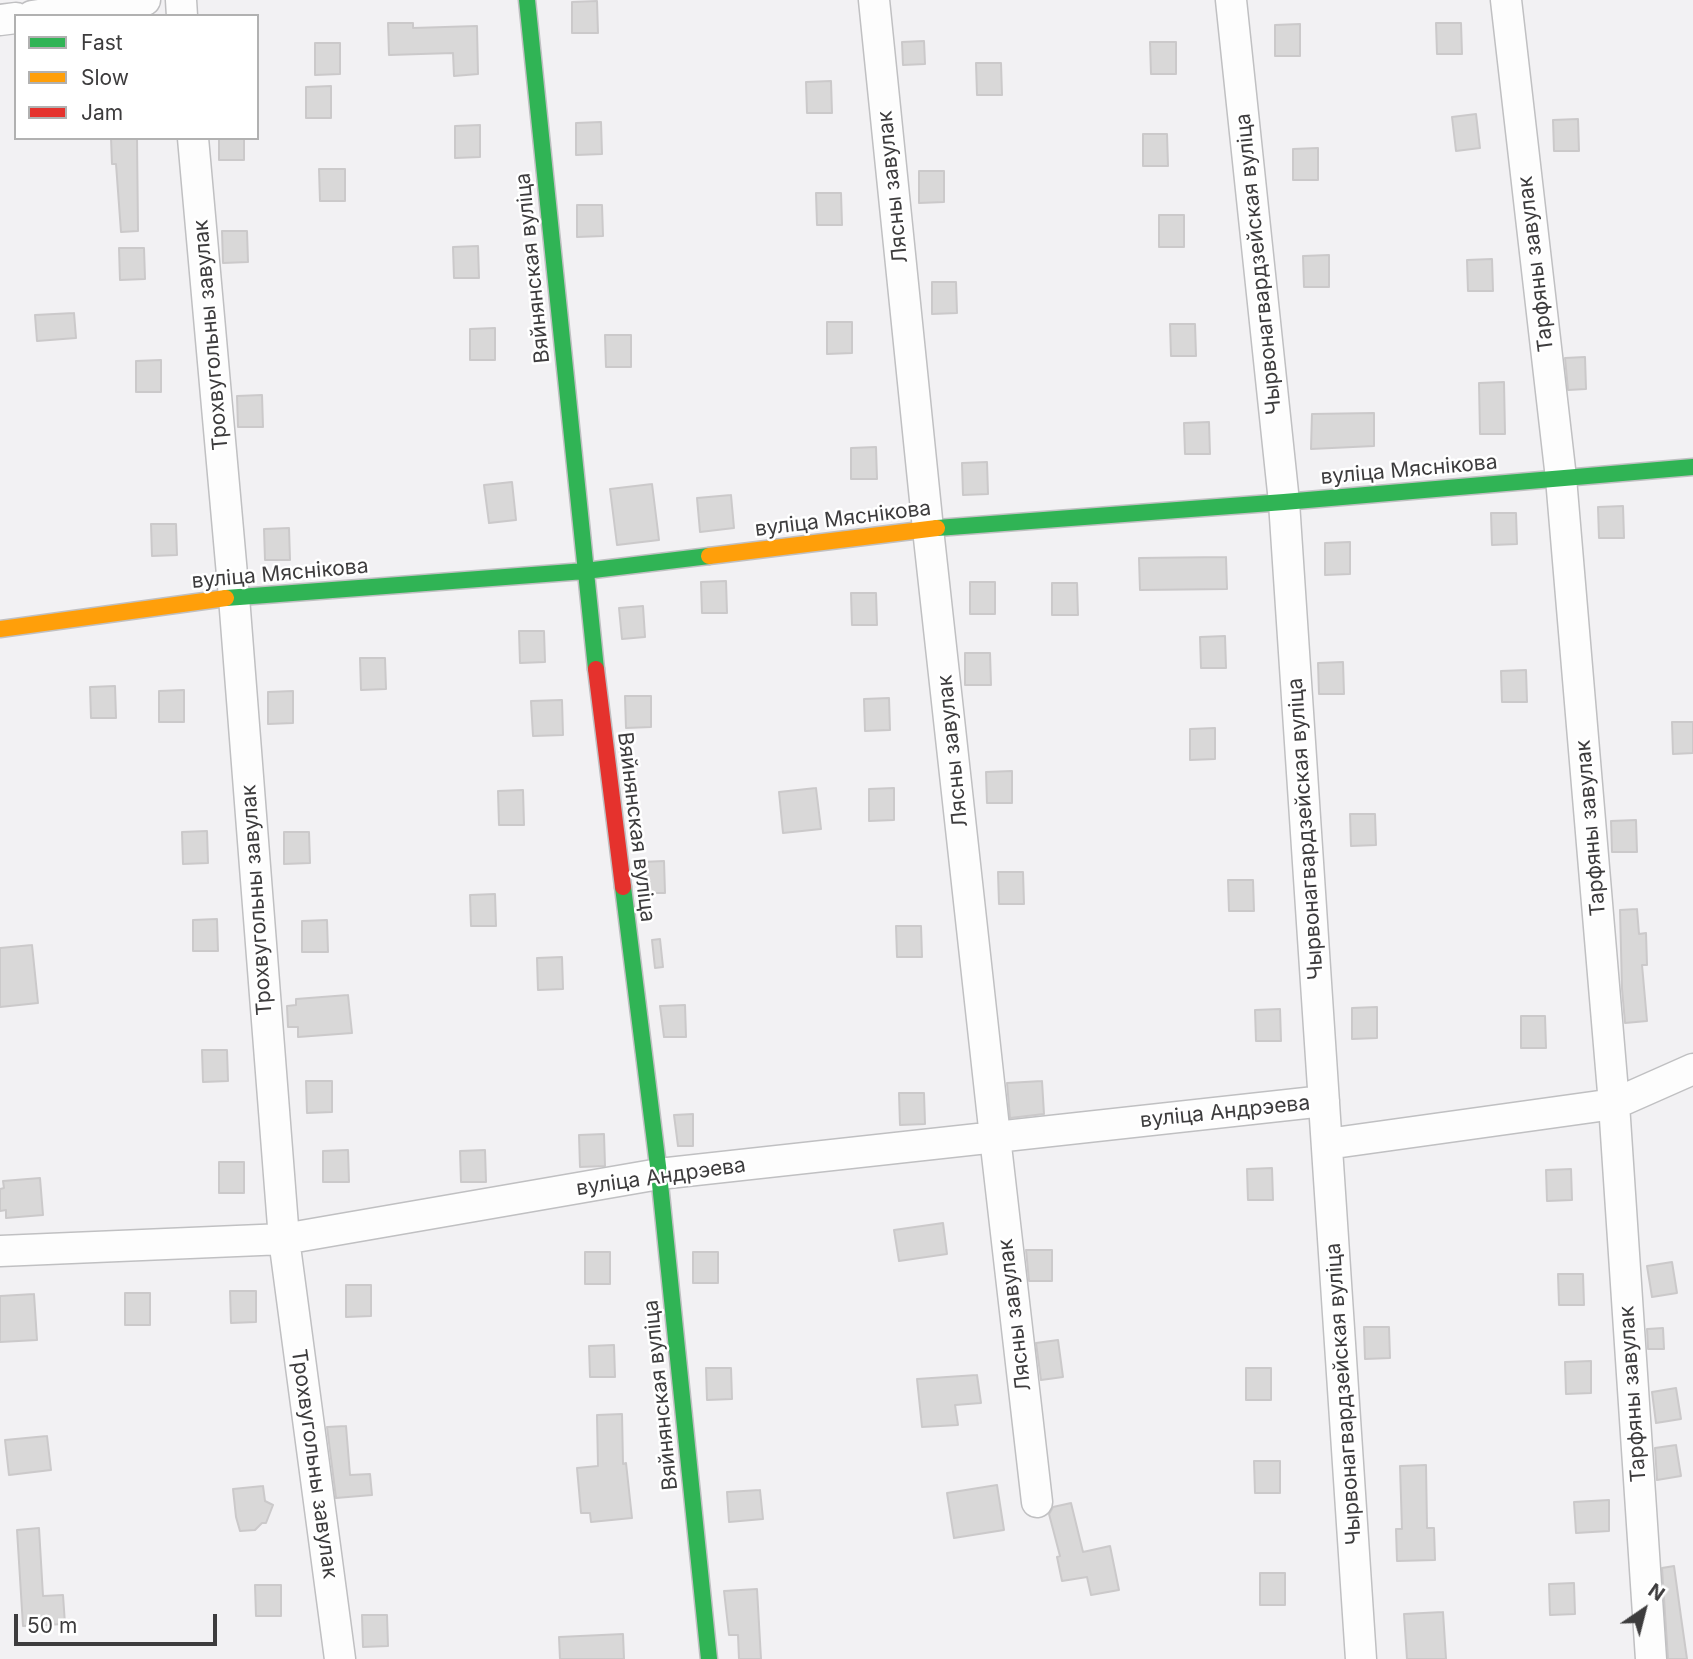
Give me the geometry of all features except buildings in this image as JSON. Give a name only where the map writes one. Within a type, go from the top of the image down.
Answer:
[{"type":"street","points":[[46,14],[145,0]]},
{"type":"street","name":"Вяйнянская вуліца","points":[[527,0],[602,726],[659,1174],[709,1659]]},
{"type":"street","name":"Лясны завулак","points":[[874,0],[929,529],[1037,1502]]},
{"type":"street","name":"Чырвонагвардзейская вуліца","points":[[1231,0],[1284,502],[1362,1659]]},
{"type":"street","name":"Тарфяны завулак","points":[[1506,0],[1560,478],[1614,1104],[1651,1659]]},
{"type":"street","name":"Трохвугольны завулак","points":[[193,140],[234,597],[284,1239],[340,1659]]},
{"type":"street","name":"вуліца Мяснікова","points":[[0,629],[234,597],[585,571],[929,529],[1693,467]]},
{"type":"street","points":[[1327,1144],[1614,1104],[1693,1069]]},
{"type":"street","name":"вуліца Андрэева","points":[[0,1251],[284,1239],[659,1174],[1324,1101]]},
{"type":"traffic: fast","points":[[527,0],[596,669]]},
{"type":"traffic: fast","points":[[937,528],[1693,467]]},
{"type":"traffic: fast","points":[[226,598],[585,571],[709,556]]},
{"type":"traffic: fast","points":[[623,887],[659,1174],[709,1659]]},
{"type":"traffic: slow","points":[[709,556],[937,528]]},
{"type":"traffic: slow","points":[[0,629],[226,598]]},
{"type":"traffic: jam","points":[[596,669],[623,887]]}]
